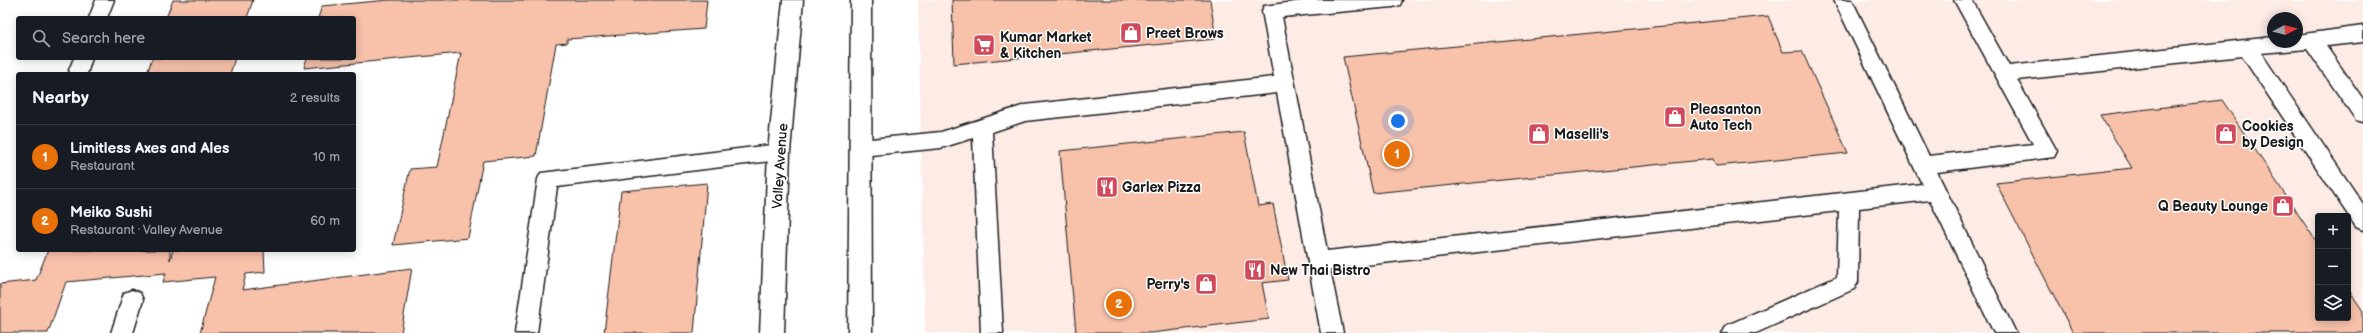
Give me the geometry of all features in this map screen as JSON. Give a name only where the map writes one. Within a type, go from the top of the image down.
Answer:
[{"type":"main road","name":"Valley Avenue","points":[[772,333],[779,152],[793,0]]},
{"type":"main road","points":[[860,333],[861,0]]},
{"type":"lane","points":[[99,16],[105,0]]},
{"type":"lane","points":[[1332,333],[1271,11],[1393,0]]},
{"type":"lane","points":[[1843,0],[2005,333]]},
{"type":"lane","points":[[1923,165],[2047,151],[1963,0]]},
{"type":"lane","points":[[2303,41],[2363,34]]},
{"type":"lane","points":[[2303,43],[2363,114]]},
{"type":"lane","points":[[2004,74],[2267,45]]},
{"type":"lane","points":[[2247,48],[2363,220]]},
{"type":"lane","points":[[861,148],[941,140],[1025,113],[1284,84]]},
{"type":"lane","points":[[982,127],[992,333]]},
{"type":"lane","points":[[526,333],[548,179],[779,152]]},
{"type":"lane","points":[[1318,261],[1935,191]]},
{"type":"lane","points":[[1733,333],[1846,282],[1849,200]]},
{"type":"lane","points":[[122,333],[132,300]]},
{"type":"shaded area","points":[[918,0],[2363,0],[2363,333],[925,333]]},
{"type":"building","points":[[173,0],[253,0],[248,16],[167,16]]},
{"type":"building","points":[[389,0],[707,0],[704,29],[567,39],[567,43],[556,44],[536,156],[483,161],[468,238],[393,245],[410,169],[437,167],[461,53],[304,68],[306,60],[356,60],[356,16],[319,16],[322,6]]},
{"type":"building","points":[[952,0],[1210,0],[1216,39],[954,64]]},
{"type":"building","points":[[1768,16],[1783,52],[1802,51],[1848,153],[1716,166],[1713,159],[1373,193],[1343,57]]},
{"type":"building","points":[[151,60],[234,60],[231,72],[148,72]]},
{"type":"building","points":[[2222,100],[2315,240],[2315,321],[2351,321],[2351,293],[2363,311],[2363,333],[2073,333],[1996,183],[2132,168],[2100,115]]},
{"type":"building","points":[[1244,132],[1258,206],[1273,204],[1288,280],[1262,283],[1269,319],[1151,333],[1076,333],[1060,151]]},
{"type":"building","points":[[707,183],[694,333],[604,333],[621,191]]},
{"type":"building","points":[[47,252],[170,252],[170,260],[172,252],[264,252],[265,272],[246,274],[242,290],[412,268],[401,333],[200,333],[215,277],[163,282],[166,273],[66,282],[48,333],[0,333],[0,284],[36,280]]},
{"type":"place","name":"Preet Brows","points":[[1131,33]]},
{"type":"place","name":"Kumar Market & Kitchen","points":[[984,45]]},
{"type":"place","name":"Pleasanton Auto Tech","points":[[1675,117]]},
{"type":"place","name":"Maselli's","points":[[1539,134]]},
{"type":"place","name":"Cookies by Design","points":[[2226,134]]},
{"type":"place","name":"Limitless Axes and Ales","points":[[1397,154]]},
{"type":"place","name":"Garlex Pizza","points":[[1107,187]]},
{"type":"place","name":"Q Beauty Lounge","points":[[2283,206]]},
{"type":"place","name":"New Thai Bistro","points":[[1255,270]]},
{"type":"place","name":"Perry's","points":[[1206,284]]},
{"type":"place","name":"Meiko Sushi","points":[[1119,304]]}]
